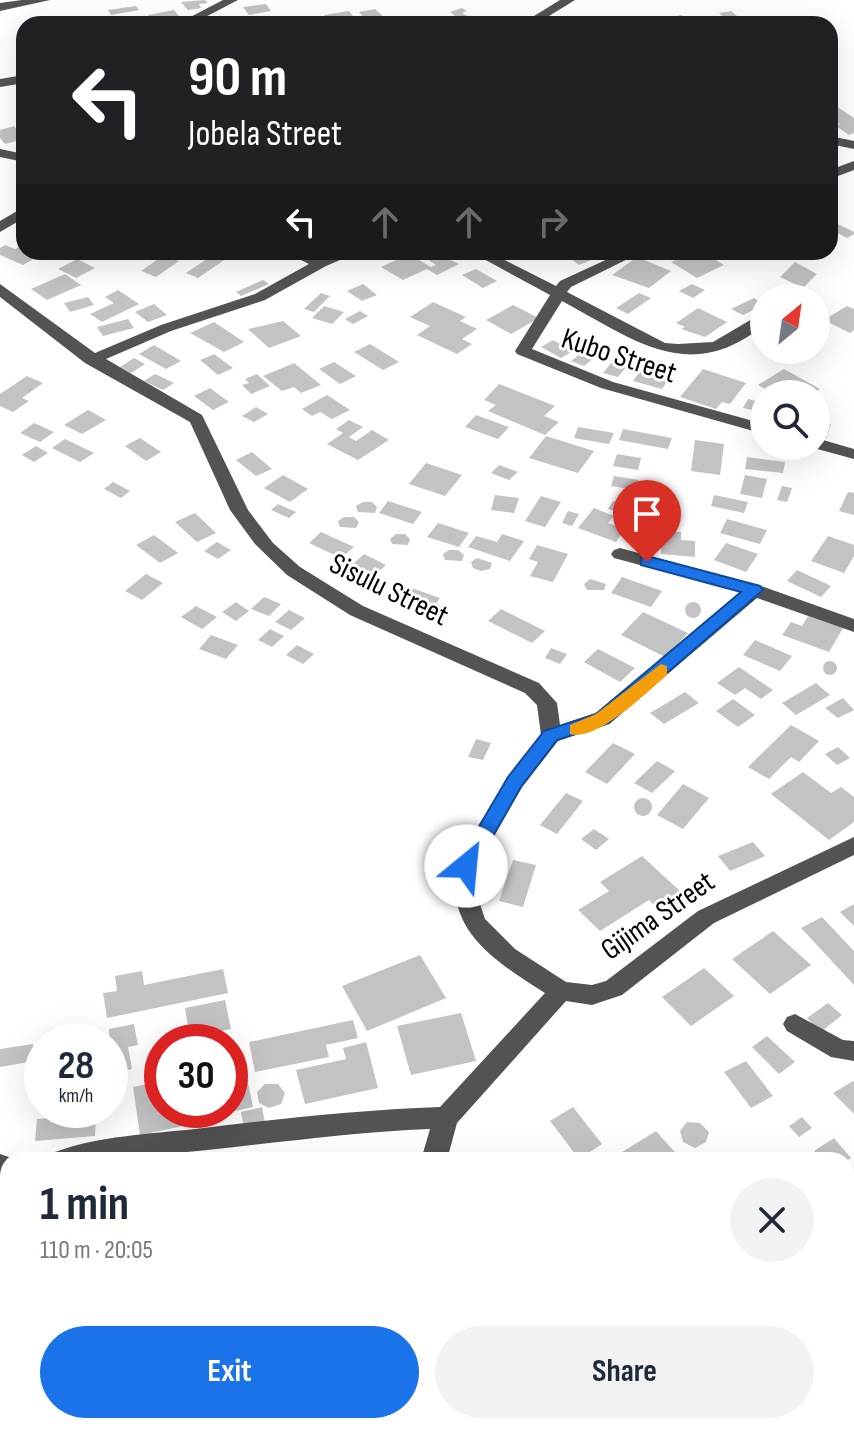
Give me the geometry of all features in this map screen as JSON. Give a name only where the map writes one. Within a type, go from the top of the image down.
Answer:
[{"type":"street","points":[[0,7],[44,0]]},
{"type":"street","points":[[199,16],[232,0]]},
{"type":"street","points":[[541,16],[569,0]]},
{"type":"street","points":[[313,260],[321,263]]},
{"type":"street","points":[[91,360],[166,328],[260,297],[329,260]]},
{"type":"street","points":[[493,260],[661,347],[694,351],[716,349],[750,326]]},
{"type":"street","points":[[558,294],[575,277],[616,260]]},
{"type":"street","name":"Sisulu Street","points":[[0,289],[57,337],[91,360],[196,419],[207,433],[237,507],[267,547],[300,576],[332,598],[532,688],[547,703],[551,736]]},
{"type":"street","name":"Kubo Street","points":[[558,294],[523,347],[526,353],[607,385],[750,425]]},
{"type":"street","points":[[830,447],[854,454]]},
{"type":"street","points":[[620,554],[754,590],[854,626]]},
{"type":"street","points":[[436,1152],[446,1118],[561,991],[507,956],[475,924],[466,895],[466,866],[481,837],[515,782],[551,736],[603,718],[754,590]]},
{"type":"street","name":"Gijima Street","points":[[561,991],[592,995],[614,988],[706,917],[854,845]]},
{"type":"street","points":[[795,1024],[839,1050],[854,1051]]},
{"type":"street","points":[[102,1152],[353,1121],[446,1118]]},
{"type":"building","points":[[205,0],[208,3],[199,4],[201,8],[188,10],[181,2]]},
{"type":"building","points":[[266,4],[271,11],[249,15],[243,7]]},
{"type":"building","points":[[136,6],[139,10],[111,15],[108,10]]},
{"type":"building","points":[[462,8],[467,11],[462,13],[468,16],[455,16],[450,12]]},
{"type":"building","points":[[375,9],[383,16],[363,16],[359,12]]},
{"type":"building","points":[[174,10],[179,16],[149,16]]},
{"type":"building","points":[[349,11],[353,16],[325,16]]},
{"type":"building","points":[[731,11],[737,16],[722,16],[719,13]]},
{"type":"building","points":[[838,107],[854,118],[854,133],[849,135],[838,127]]},
{"type":"building","points":[[14,126],[16,141],[5,144],[0,138],[0,130]]},
{"type":"building","points":[[838,224],[854,232],[847,238],[838,233]]},
{"type":"building","points":[[5,245],[15,249],[16,260],[32,260],[23,265],[0,255],[0,248]]},
{"type":"building","points":[[75,260],[95,268],[76,278],[58,269]]},
{"type":"building","points":[[157,260],[179,261],[156,277],[141,271]]},
{"type":"building","points":[[205,260],[224,260],[198,278],[186,273]]},
{"type":"building","points":[[396,260],[419,260],[431,267],[436,265],[428,260],[451,260],[459,264],[437,275],[427,269],[403,280],[381,267]]},
{"type":"building","points":[[572,260],[592,260],[579,265]]},
{"type":"building","points":[[633,260],[644,260],[671,271],[649,288],[612,275]]},
{"type":"building","points":[[716,260],[724,265],[697,278],[671,262]]},
{"type":"building","points":[[795,262],[817,274],[807,284],[795,284],[780,277]]},
{"type":"building","points":[[476,269],[497,281],[483,288],[462,275]]},
{"type":"building","points":[[65,274],[81,285],[47,300],[31,289]]},
{"type":"building","points":[[263,280],[269,284],[241,296],[236,292]]},
{"type":"building","points":[[363,284],[377,295],[362,301],[347,291]]},
{"type":"building","points":[[692,284],[705,290],[693,298],[679,291]]},
{"type":"building","points":[[118,290],[139,304],[102,322],[90,314],[114,303],[105,297]]},
{"type":"building","points":[[321,293],[330,296],[314,312],[304,309]]},
{"type":"building","points":[[639,293],[651,298],[628,314],[616,308]]},
{"type":"building","points":[[88,297],[94,305],[70,312],[64,303]]},
{"type":"building","points":[[750,300],[750,312],[743,315],[731,309]]},
{"type":"building","points":[[433,302],[466,317],[460,321],[477,329],[462,339],[472,344],[457,354],[417,335],[430,326],[410,317]]},
{"type":"building","points":[[154,304],[167,315],[148,322],[135,312]]},
{"type":"building","points":[[513,305],[539,318],[511,334],[486,320]]},
{"type":"building","points":[[324,306],[344,312],[332,324],[312,318]]},
{"type":"building","points":[[847,306],[854,309],[854,330],[850,333],[830,323],[830,316]]},
{"type":"building","points":[[698,308],[727,322],[705,337],[681,329],[685,327],[676,323]]},
{"type":"building","points":[[360,311],[368,316],[353,324],[345,319]]},
{"type":"building","points":[[128,319],[134,328],[103,336],[97,327]]},
{"type":"building","points":[[283,321],[301,336],[269,348],[248,329]]},
{"type":"building","points":[[214,322],[244,342],[224,352],[190,333]]},
{"type":"building","points":[[553,340],[573,351],[561,358],[541,347]]},
{"type":"building","points":[[593,343],[606,348],[584,366],[571,361]]},
{"type":"building","points":[[370,344],[399,362],[383,370],[354,352]]},
{"type":"building","points":[[154,345],[181,361],[166,369],[139,354]]},
{"type":"building","points":[[621,351],[636,355],[618,377],[603,373]]},
{"type":"building","points":[[214,354],[233,368],[218,375],[200,360]]},
{"type":"building","points":[[134,358],[145,364],[131,373],[120,367]]},
{"type":"building","points":[[648,359],[677,367],[662,389],[633,381]]},
{"type":"building","points":[[334,362],[356,376],[340,384],[319,369]]},
{"type":"building","points":[[294,363],[321,385],[301,393],[294,387],[282,391],[263,376]]},
{"type":"building","points":[[703,369],[746,383],[730,404],[722,402],[716,409],[680,397]]},
{"type":"building","points":[[784,369],[804,380],[766,380]]},
{"type":"building","points":[[155,374],[174,383],[163,390],[144,381]]},
{"type":"building","points":[[257,374],[270,386],[251,394],[242,385],[249,383],[245,379]]},
{"type":"building","points":[[27,376],[43,383],[22,398],[29,401],[13,412],[0,406],[0,394]]},
{"type":"building","points":[[499,384],[555,406],[544,416],[559,422],[545,435],[488,411],[496,405],[484,400]]},
{"type":"building","points":[[210,388],[229,402],[213,410],[194,396]]},
{"type":"building","points":[[327,395],[350,410],[332,419],[320,412],[312,416],[302,409]]},
{"type":"building","points":[[748,399],[750,400],[750,410],[743,408]]},
{"type":"building","points":[[256,407],[268,414],[254,422],[242,416]]},
{"type":"building","points":[[88,410],[106,420],[82,434],[64,425]]},
{"type":"building","points":[[476,415],[509,427],[498,439],[465,427]]},
{"type":"building","points":[[349,420],[363,427],[349,437],[356,441],[372,430],[389,440],[358,460],[327,444],[343,433],[336,429]]},
{"type":"building","points":[[34,423],[54,432],[40,442],[20,433]]},
{"type":"building","points":[[578,427],[614,433],[609,444],[574,438]]},
{"type":"building","points":[[623,429],[672,438],[668,449],[619,440]]},
{"type":"building","points":[[546,436],[594,451],[578,473],[529,458]]},
{"type":"building","points":[[140,438],[161,452],[146,461],[125,446]]},
{"type":"building","points":[[65,439],[94,453],[80,462],[52,448]]},
{"type":"building","points":[[695,440],[724,444],[720,475],[691,471]]},
{"type":"building","points":[[36,446],[48,453],[34,462],[22,455]]},
{"type":"building","points":[[252,452],[272,469],[256,476],[236,460]]},
{"type":"building","points":[[617,454],[641,458],[638,470],[613,466]]},
{"type":"building","points":[[747,457],[750,460],[785,462],[783,473],[745,469]]},
{"type":"building","points":[[426,463],[462,475],[445,496],[409,484]]},
{"type":"building","points":[[499,465],[518,472],[509,480],[491,473]]},
{"type":"building","points":[[283,475],[308,489],[290,502],[264,488]]},
{"type":"building","points":[[745,475],[767,479],[762,498],[740,494]]},
{"type":"building","points":[[614,476],[639,480],[636,490],[611,486]]},
{"type":"building","points":[[113,482],[130,491],[121,498],[104,489]]},
{"type":"building","points":[[782,486],[792,488],[787,502],[777,500]]},
{"type":"building","points":[[848,492],[854,493],[854,515],[839,511]]},
{"type":"building","points":[[495,495],[519,498],[514,513],[491,510]]},
{"type":"building","points":[[714,495],[748,502],[744,513],[711,506]]},
{"type":"building","points":[[541,496],[561,502],[545,527],[525,521]]},
{"type":"building","points":[[388,501],[422,512],[413,524],[379,513]]},
{"type":"building","points":[[613,501],[641,509],[636,517],[608,509]]},
{"type":"building","points":[[372,502],[377,507],[375,513],[358,512],[356,506]]},
{"type":"building","points":[[278,504],[296,512],[289,518],[271,510]]},
{"type":"building","points":[[594,508],[614,516],[608,523],[625,529],[616,542],[578,528]]},
{"type":"building","points":[[568,511],[579,514],[572,526],[562,523]]},
{"type":"building","points":[[195,513],[216,533],[197,542],[175,522]]},
{"type":"building","points":[[344,517],[354,517],[359,522],[356,528],[340,527],[338,521]]},
{"type":"building","points":[[727,519],[767,530],[760,544],[720,533]]},
{"type":"building","points":[[438,523],[469,533],[459,547],[427,537]]},
{"type":"building","points":[[661,531],[681,532],[681,540],[695,541],[695,557],[661,554]]},
{"type":"building","points":[[321,532],[354,547],[341,558],[309,543]]},
{"type":"building","points":[[396,534],[405,534],[410,539],[408,545],[392,544],[390,539]]},
{"type":"building","points":[[502,534],[524,541],[510,561],[468,547],[476,536],[497,542]]},
{"type":"building","points":[[154,535],[178,553],[160,563],[136,545]]},
{"type":"building","points":[[828,536],[854,545],[854,556],[844,573],[811,561]]},
{"type":"building","points":[[217,542],[231,550],[218,559],[204,551]]},
{"type":"building","points":[[726,543],[758,554],[746,572],[714,560]]},
{"type":"building","points":[[537,545],[568,554],[553,582],[530,576],[538,562],[529,559]]},
{"type":"building","points":[[458,550],[464,555],[462,561],[445,560],[443,554]]},
{"type":"building","points":[[364,554],[386,565],[373,577],[351,566]]},
{"type":"building","points":[[477,558],[492,563],[490,569],[481,571],[473,568],[471,562]]},
{"type":"building","points":[[797,570],[831,586],[821,597],[787,581]]},
{"type":"building","points":[[146,574],[163,583],[142,600],[125,591]]},
{"type":"building","points":[[622,577],[662,591],[651,607],[611,593]]},
{"type":"building","points":[[590,579],[606,584],[604,590],[587,590],[584,584]]},
{"type":"building","points":[[403,585],[440,598],[430,612],[391,598]]},
{"type":"building","points":[[264,597],[281,604],[269,616],[251,609]]},
{"type":"building","points":[[236,602],[249,611],[236,621],[222,612]]},
{"type":"building","points":[[693,602],[699,604],[699,616],[693,618],[687,616],[685,610],[687,604]]},
{"type":"building","points":[[196,606],[217,617],[202,629],[181,617]]},
{"type":"building","points":[[501,609],[545,631],[532,643],[488,621]]},
{"type":"building","points":[[289,610],[305,618],[291,630],[275,622]]},
{"type":"building","points":[[643,612],[688,633],[665,657],[621,635]]},
{"type":"building","points":[[808,616],[843,628],[829,652],[782,635],[791,622],[802,626]]},
{"type":"building","points":[[270,629],[284,636],[272,647],[258,640]]},
{"type":"building","points":[[211,635],[238,645],[226,659],[199,649]]},
{"type":"building","points":[[755,640],[792,656],[780,671],[743,655]]},
{"type":"building","points":[[297,645],[314,654],[303,664],[286,655]]},
{"type":"building","points":[[551,648],[567,654],[560,664],[545,658]]},
{"type":"building","points":[[598,649],[635,668],[620,682],[584,662]]},
{"type":"building","points":[[830,661],[837,668],[830,675],[823,668]]},
{"type":"building","points":[[739,667],[773,690],[761,699],[745,688],[735,695],[717,683]]},
{"type":"building","points":[[816,683],[830,695],[796,715],[782,703]]},
{"type":"building","points":[[685,692],[699,703],[664,724],[650,713]]},
{"type":"building","points":[[843,698],[854,710],[838,718],[825,708]]},
{"type":"building","points":[[733,699],[755,715],[738,727],[716,711]]},
{"type":"building","points":[[791,725],[819,741],[799,762],[791,757],[769,779],[748,767]]},
{"type":"building","points":[[476,739],[491,743],[483,760],[468,757]]},
{"type":"building","points":[[613,743],[635,754],[607,784],[585,772]]},
{"type":"building","points":[[838,747],[850,758],[837,765],[825,754]]},
{"type":"building","points":[[657,761],[675,771],[652,793],[634,783]]},
{"type":"building","points":[[803,772],[831,793],[841,787],[854,797],[854,822],[829,840],[771,794]]},
{"type":"building","points":[[683,784],[709,798],[683,829],[657,815]]},
{"type":"building","points":[[566,793],[583,801],[557,834],[540,825]]},
{"type":"building","points":[[643,798],[652,807],[643,816],[634,807]]},
{"type":"building","points":[[594,829],[609,839],[596,850],[581,839]]},
{"type":"building","points":[[753,842],[765,856],[730,871],[718,856]]},
{"type":"building","points":[[642,856],[680,891],[656,907],[649,900],[600,931],[578,910],[609,891],[600,882]]},
{"type":"building","points":[[513,860],[536,865],[523,907],[499,901]]},
{"type":"building","points":[[854,904],[854,926],[840,912]]},
{"type":"building","points":[[822,917],[854,951],[854,985],[801,928]]},
{"type":"building","points":[[773,931],[811,965],[770,994],[732,959]]},
{"type":"building","points":[[420,955],[446,998],[367,1031],[342,986]]},
{"type":"building","points":[[704,968],[734,996],[691,1026],[662,997]]},
{"type":"building","points":[[223,969],[228,993],[107,1018],[103,993],[117,991],[115,976],[142,971],[144,985]]},
{"type":"building","points":[[225,1000],[230,1024],[188,1024],[185,1008]]},
{"type":"building","points":[[828,1003],[842,1015],[821,1032],[807,1018]]},
{"type":"building","points":[[461,1013],[476,1061],[411,1075],[397,1026]]},
{"type":"building","points":[[353,1020],[358,1038],[326,1045],[329,1057],[255,1072],[249,1042]]},
{"type":"building","points":[[134,1024],[138,1045],[128,1047],[128,1025]]},
{"type":"building","points":[[767,1036],[795,1062],[779,1074],[752,1047]]},
{"type":"building","points":[[366,1042],[378,1088],[305,1104],[296,1070],[346,1059],[343,1048]]},
{"type":"building","points":[[24,1045],[24,1063],[0,1067],[0,1049]]},
{"type":"building","points":[[128,1047],[132,1069],[128,1070]]},
{"type":"building","points":[[746,1061],[773,1096],[751,1108],[724,1072]]},
{"type":"building","points":[[854,1082],[854,1114],[833,1093]]},
{"type":"building","points":[[248,1083],[253,1107],[248,1108]]},
{"type":"building","points":[[265,1084],[278,1084],[285,1093],[281,1104],[269,1108],[259,1103],[257,1092]]},
{"type":"building","points":[[144,1085],[144,1128],[174,1128],[140,1135],[133,1087]]},
{"type":"building","points":[[262,1107],[266,1128],[245,1133],[248,1110]]},
{"type":"building","points":[[573,1107],[602,1144],[590,1152],[574,1152],[550,1121]]},
{"type":"building","points":[[802,1117],[812,1128],[799,1137],[789,1126]]},
{"type":"building","points":[[687,1122],[700,1123],[709,1132],[706,1142],[695,1148],[683,1142],[680,1131]]},
{"type":"building","points":[[36,1128],[95,1128],[95,1136],[35,1141]]},
{"type":"building","points":[[656,1131],[675,1152],[622,1152]]},
{"type":"building","points":[[834,1138],[846,1152],[815,1152]]},
{"type":"slow traffic","points":[[576,730],[603,718],[661,671]]},
{"type":"route","points":[[466,866],[515,782],[551,736],[591,725],[603,718],[754,590],[647,562]]}]
